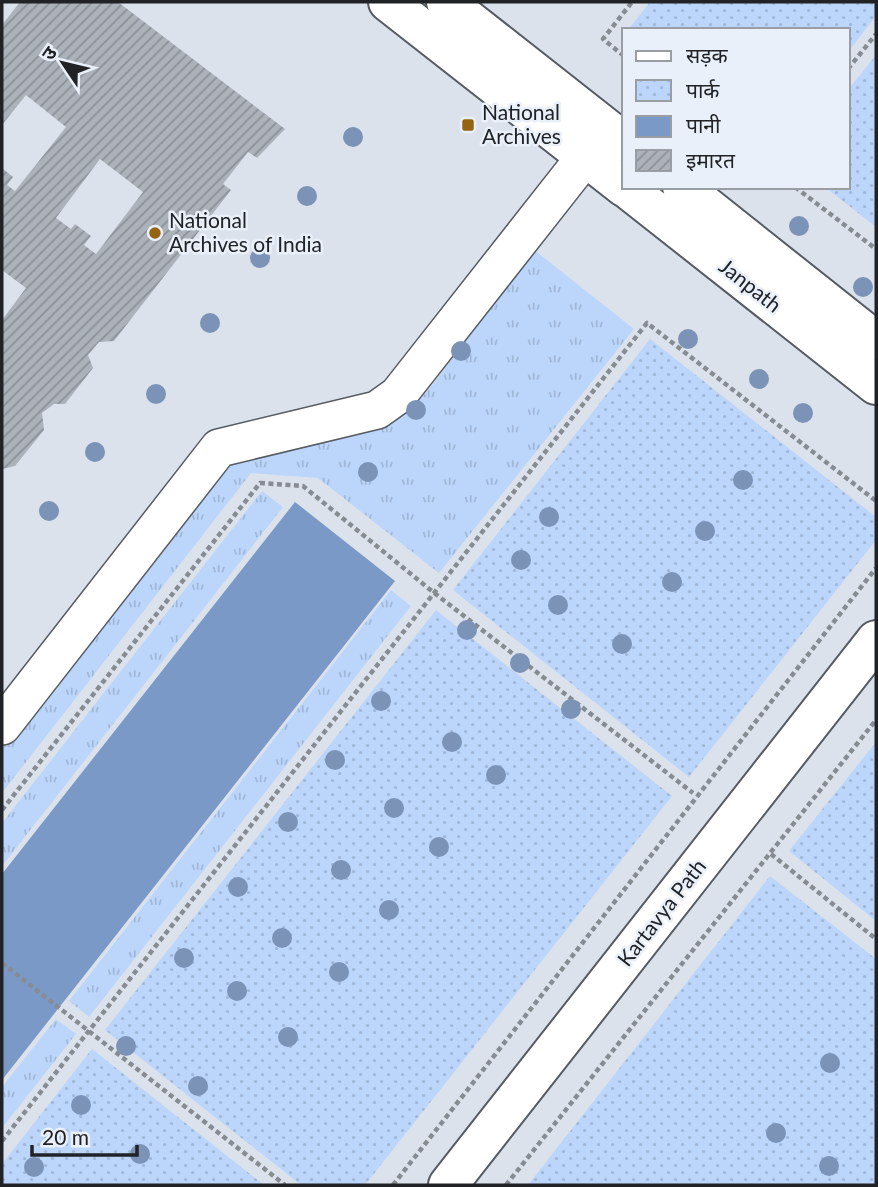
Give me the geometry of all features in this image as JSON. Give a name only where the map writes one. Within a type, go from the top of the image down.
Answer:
[{"type":"main road","name":"Janpath","points":[[388,2],[622,185]]},
{"type":"main road","points":[[446,2],[622,140]]},
{"type":"main road","name":"Janpath","points":[[627,189],[876,385]]},
{"type":"main road","name":"Janpath","points":[[685,189],[876,341]]},
{"type":"main road","name":"Kartavya Path","points":[[448,1185],[876,640]]},
{"type":"street","points":[[2,726],[219,449],[377,410],[398,395],[586,156]]},
{"type":"path","points":[[622,54],[603,39],[632,2]]},
{"type":"path","points":[[850,66],[876,34]]},
{"type":"path","points":[[798,189],[876,249]]},
{"type":"path","points":[[2,1141],[647,323],[876,502]]},
{"type":"path","points":[[2,810],[260,484],[303,486],[433,592],[693,793]]},
{"type":"path","points":[[393,1185],[876,568]]},
{"type":"path","points":[[506,1185],[876,720]]},
{"type":"path","points":[[771,854],[876,939]]},
{"type":"path","points":[[2,963],[285,1185]]},
{"type":"green space","points":[[650,2],[876,2],[876,16],[850,49],[850,28],[630,28]]},
{"type":"green space","points":[[876,55],[876,227],[828,189],[850,189],[850,88]]},
{"type":"green space","points":[[533,249],[634,329],[439,573],[318,478],[251,473],[2,793],[2,741],[228,459],[380,427],[419,400],[434,383]]},
{"type":"green space","points":[[650,339],[876,517],[876,540],[689,777],[453,590]]},
{"type":"green space","points":[[262,491],[283,507],[2,866],[2,823]]},
{"type":"green space","points":[[391,590],[411,606],[89,1017],[69,1001]]},
{"type":"green space","points":[[436,610],[672,796],[365,1185],[301,1185],[105,1030]]},
{"type":"green space","points":[[876,742],[876,921],[789,851]]},
{"type":"green space","points":[[770,876],[876,959],[876,1185],[528,1185]]},
{"type":"green space","points":[[56,1019],[76,1034],[2,1128],[2,1087]]},
{"type":"green space","points":[[92,1049],[264,1185],[2,1185],[2,1164]]},
{"type":"water","points":[[295,502],[395,581],[2,1080],[2,874]]},
{"type":"building","name":"National Archives of India","points":[[20,2],[118,2],[285,129],[257,158],[248,152],[223,184],[231,190],[114,341],[99,342],[88,355],[93,368],[65,404],[54,404],[42,413],[44,430],[15,466],[2,469],[2,320],[26,288],[2,270],[2,168],[13,177],[7,185],[15,191],[66,127],[26,95],[2,125],[2,25]],"holes":[[[100,159],[143,192],[96,254],[84,245],[91,236],[75,224],[71,229],[56,218]]]},
{"type":"place","name":"National Archives","points":[[468,125]]},
{"type":"place","name":"National Archives of India","points":[[155,233]]}]
